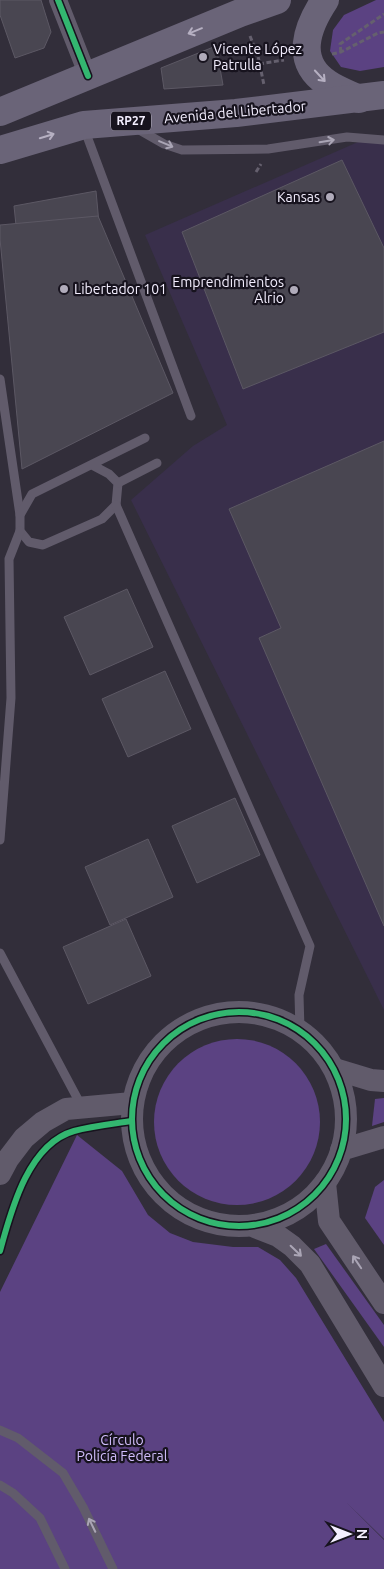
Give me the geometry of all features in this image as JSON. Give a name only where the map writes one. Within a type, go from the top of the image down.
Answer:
[{"type":"main road","points":[[0,112],[240,13],[277,0]]},
{"type":"main road","points":[[324,0],[308,30],[308,57],[315,71],[329,84],[377,97]]},
{"type":"main road","name":"Avenida del Libertador","points":[[0,150],[84,125],[236,113],[377,97]]},
{"type":"street","points":[[58,0],[88,76]]},
{"type":"street","points":[[255,1227],[277,1220],[304,1205],[325,1183],[341,1150],[346,1126],[345,1102],[338,1070],[300,1030],[272,1016],[242,1011],[210,1015],[182,1027],[158,1047],[141,1073],[132,1103],[131,1121],[136,1150],[148,1177],[166,1199],[190,1216],[218,1225],[255,1227],[278,1236],[292,1246],[310,1264],[384,1386]]},
{"type":"street","points":[[338,1070],[371,1080],[384,1081]]},
{"type":"street","points":[[0,1174],[8,1159],[24,1138],[43,1122],[66,1109],[132,1103]]},
{"type":"street","points":[[341,1150],[384,1137]]},
{"type":"street","points":[[325,1183],[329,1221],[384,1303]]},
{"type":"lane","points":[[123,121],[164,144],[182,150],[268,149],[347,137],[384,140]]},
{"type":"lane","points":[[84,125],[191,416]]},
{"type":"lane","points":[[0,379],[20,515],[20,531],[8,558],[11,698],[0,840]]},
{"type":"lane","points":[[20,515],[32,494],[145,438]]},
{"type":"lane","points":[[118,483],[157,463]]},
{"type":"lane","points":[[92,465],[109,474],[118,483]]},
{"type":"lane","points":[[118,483],[116,505],[310,946],[299,995],[300,1030]]},
{"type":"lane","points":[[20,531],[29,542],[43,545],[102,519],[116,505]]},
{"type":"lane","points":[[0,953],[82,1108]]},
{"type":"lane","points":[[0,1430],[18,1438],[63,1473],[83,1507],[113,1569]]},
{"type":"lane","points":[[0,1485],[13,1493],[40,1518],[65,1569]]},
{"type":"path","points":[[384,14],[340,44],[341,52],[378,32],[384,32]]},
{"type":"shaded area","points":[[384,136],[384,1010],[131,500],[193,446],[227,425],[145,235],[358,142]]},
{"type":"green space","points":[[376,0],[384,0],[384,67],[360,71],[341,67],[330,51],[333,30],[344,15]]},
{"type":"green space","points":[[237,1039],[269,1046],[283,1053],[296,1063],[306,1076],[313,1090],[320,1122],[313,1154],[306,1168],[296,1181],[283,1191],[269,1198],[237,1205],[205,1198],[191,1191],[178,1181],[168,1168],[161,1154],[154,1122],[161,1090],[168,1076],[178,1063],[191,1053],[205,1046]]},
{"type":"green space","points":[[384,1098],[384,1122],[372,1126],[375,1099]]},
{"type":"green space","name":"Círculo Policía Federal","points":[[77,1135],[122,1171],[148,1215],[170,1233],[193,1242],[233,1247],[258,1247],[280,1260],[296,1278],[384,1422],[384,1539],[346,1502],[384,1540],[384,1569],[0,1569],[0,1292]]},
{"type":"green space","points":[[384,1180],[384,1245],[365,1218],[375,1187]]},
{"type":"green space","points":[[326,1244],[384,1325],[384,1347],[314,1249]]},
{"type":"building","points":[[0,0],[41,0],[51,32],[44,48],[15,58],[0,15]]},
{"type":"building","name":"Vicente López Patrulla","points":[[216,46],[223,85],[164,89],[161,68]]},
{"type":"building","name":"Emprendimientos Alrio","points":[[342,160],[384,248],[384,332],[243,389],[182,232]]},
{"type":"building","name":"Libertador 101","points":[[96,191],[112,362],[31,370],[14,206]]},
{"type":"building","points":[[98,216],[173,393],[22,469],[0,225]]},
{"type":"building","points":[[384,441],[384,926],[259,638],[281,628],[229,509]]},
{"type":"building","points":[[127,589],[153,647],[90,675],[64,617]]},
{"type":"building","points":[[165,671],[191,729],[128,757],[102,699]]},
{"type":"building","points":[[235,798],[260,855],[197,883],[172,826]]},
{"type":"building","points":[[148,839],[173,897],[110,925],[85,867]]},
{"type":"building","points":[[126,919],[151,976],[88,1004],[63,947]]},
{"type":"cycle path","points":[[58,0],[88,76]]},
{"type":"cycle path","points":[[228,1012],[250,1012],[270,1016],[290,1024],[315,1043],[334,1068],[342,1088],[346,1119],[342,1150],[334,1170],[315,1195],[290,1214],[270,1222],[250,1226],[228,1226],[208,1222],[188,1214],[171,1202],[156,1187],[144,1170],[136,1150],[132,1130],[132,1108],[136,1088],[144,1068],[156,1051],[171,1036],[188,1024],[208,1016],[228,1012]]},
{"type":"cycle path","points":[[0,1251],[16,1199],[24,1181],[33,1164],[45,1150],[58,1138],[74,1131],[131,1121]]},
{"type":"place","name":"Vicente López Patrulla","points":[[203,57]]},
{"type":"place","name":"Kansas","points":[[330,197]]},
{"type":"place","name":"Libertador 101","points":[[64,289]]},
{"type":"place","name":"Emprendimientos Alrio","points":[[294,290]]}]
